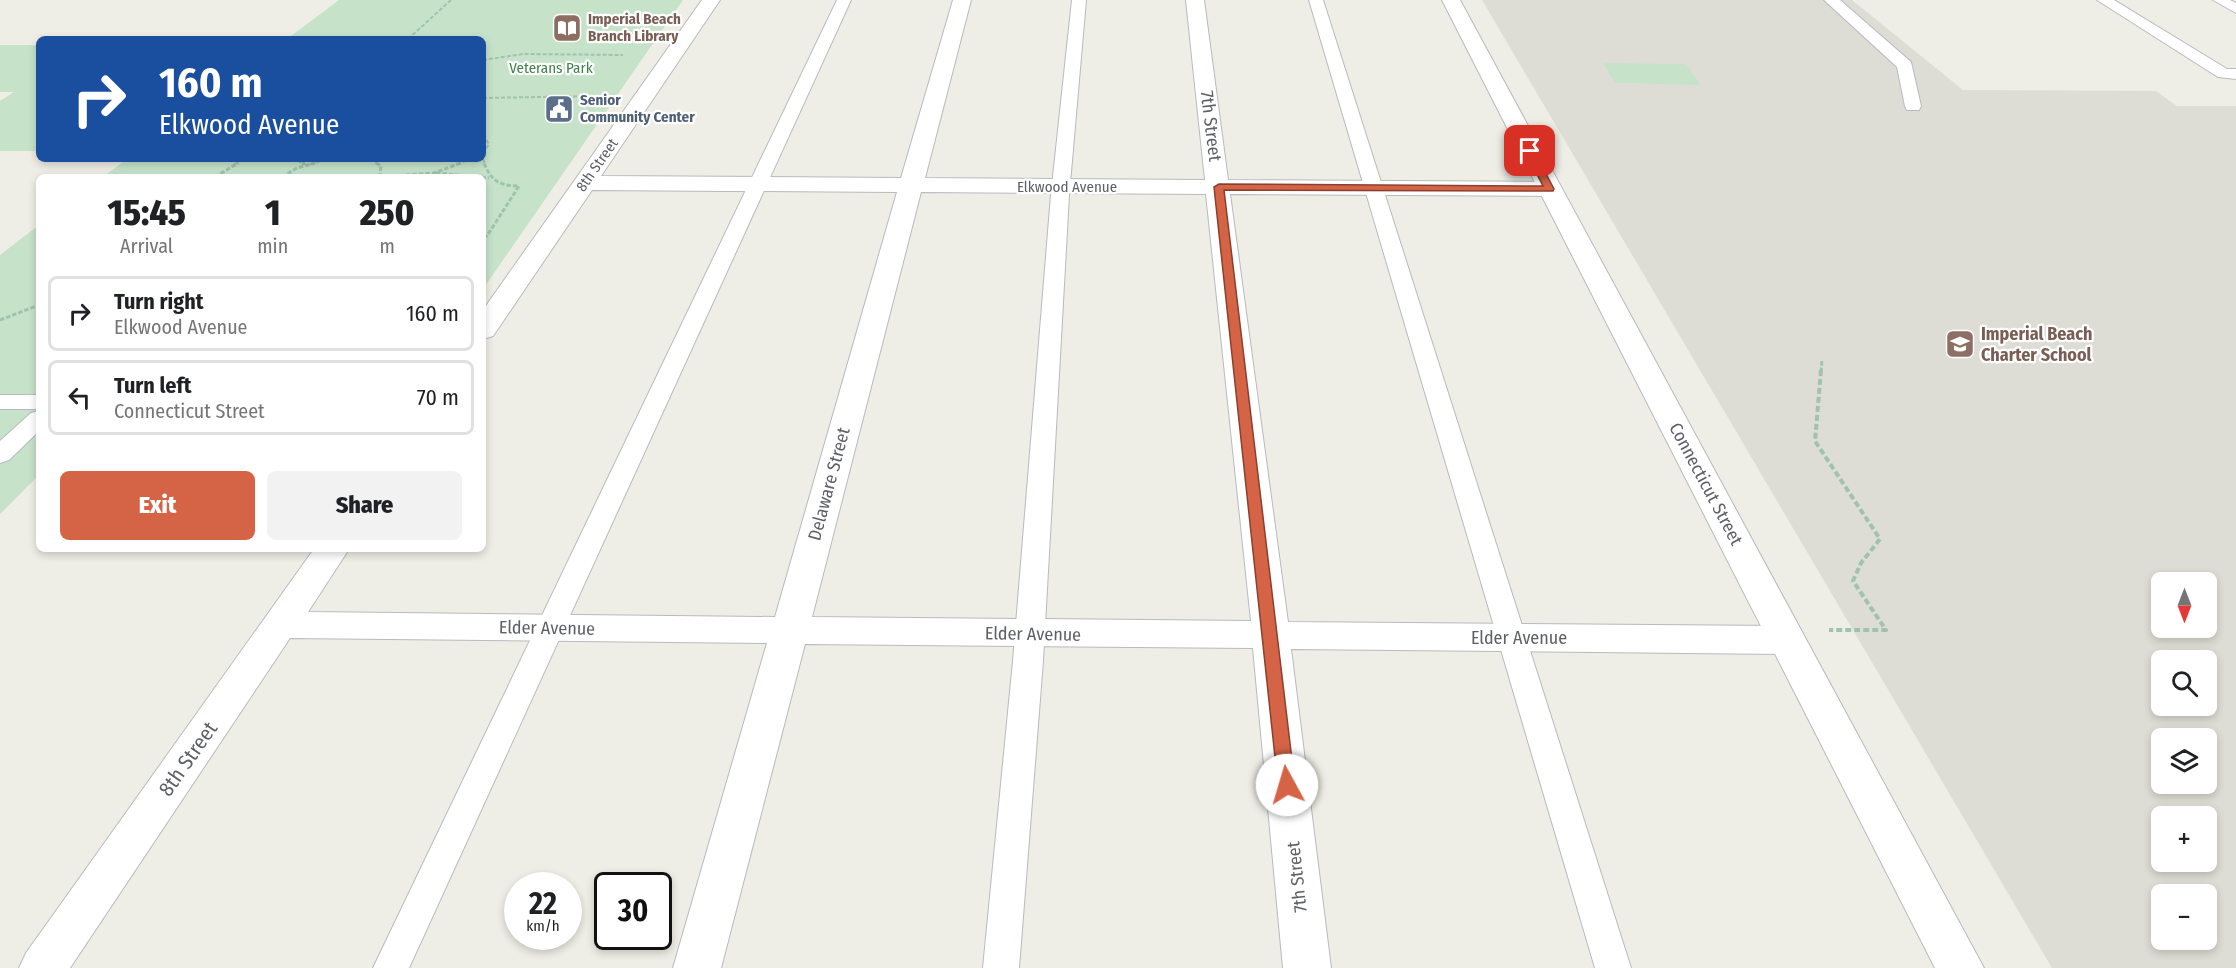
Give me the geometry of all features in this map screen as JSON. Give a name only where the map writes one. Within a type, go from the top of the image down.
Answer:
[{"type":"street","name":"8th Street","points":[[486,326],[711,0]]},
{"type":"street","name":"Delaware Street","points":[[697,968],[962,0]]},
{"type":"street","name":"7th Street","points":[[1195,0],[1271,635],[1307,968]]},
{"type":"street","name":"Connecticut Street","points":[[1451,0],[1960,968]]},
{"type":"street","name":"Elkwood Avenue","points":[[584,183],[1549,189]]},
{"type":"street","name":"8th Street","points":[[43,968],[330,552]]},
{"type":"street","name":"Elder Avenue","points":[[279,626],[1786,640]]},
{"type":"lane","points":[[391,968],[548,628],[844,0]]},
{"type":"lane","points":[[1001,968],[1030,634],[1061,186],[1079,0]]},
{"type":"lane","points":[[1316,0],[1613,968]]},
{"type":"lane","points":[[1831,0],[1905,65],[1913,106]]},
{"type":"lane","points":[[2104,0],[2224,74],[2236,74]]},
{"type":"lane","points":[[2220,0],[2236,9]]},
{"type":"lane","points":[[0,402],[36,402]]},
{"type":"lane","points":[[0,455],[36,421]]},
{"type":"path","points":[[411,36],[451,0]]},
{"type":"path","points":[[486,60],[523,54],[623,55]]},
{"type":"path","points":[[486,98],[594,96]]},
{"type":"path","points":[[220,174],[239,162]]},
{"type":"path","points":[[301,162],[307,164]]},
{"type":"path","points":[[288,174],[315,162]]},
{"type":"path","points":[[375,162],[381,166],[382,174]]},
{"type":"path","points":[[434,173],[463,162]]},
{"type":"path","points":[[484,162],[489,178]]},
{"type":"path","points":[[420,174],[445,174]]},
{"type":"path","points":[[486,178],[501,186],[519,186],[486,236]]},
{"type":"path","points":[[0,320],[36,306]]},
{"type":"path","points":[[1822,360],[1815,441],[1880,539],[1861,564],[1853,580],[1886,630],[1829,630]]},
{"type":"shaded area","name":"Imperial Beach Charter School","points":[[1482,0],[1852,0],[1963,90],[2156,91],[2177,106],[2236,106],[2236,968],[2052,968]]},
{"type":"green space","name":"Veterans Park","points":[[339,0],[683,0],[486,285],[486,174],[107,174],[123,162],[486,162],[486,36],[291,36]]},
{"type":"green space","points":[[0,45],[36,45],[36,151],[0,151],[0,101],[14,92],[0,92]]},
{"type":"green space","points":[[1603,63],[1686,64],[1701,85],[1615,83]]},
{"type":"green space","points":[[36,227],[36,478],[0,514],[0,255]]},
{"type":"place","name":"Imperial Beach Branch Library","points":[[567,28]]},
{"type":"place","name":"Senior Community Center","points":[[559,109]]},
{"type":"place","name":"Imperial Beach Charter School","points":[[1960,344]]},
{"type":"route","points":[[1287,785],[1219,187],[1549,189],[1530,151]]}]
